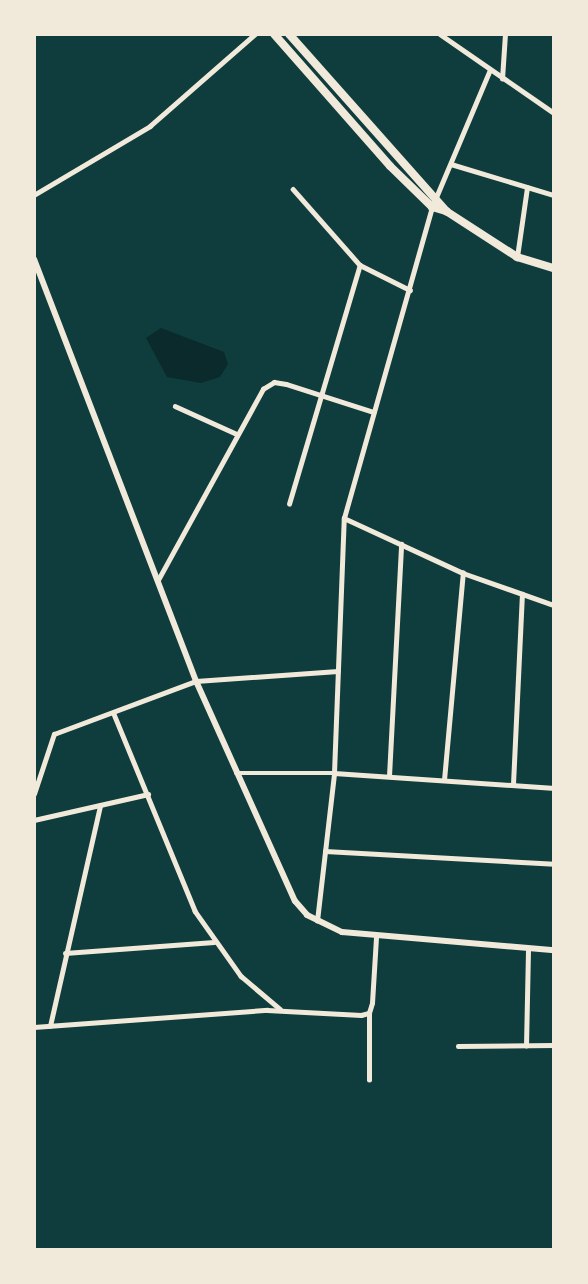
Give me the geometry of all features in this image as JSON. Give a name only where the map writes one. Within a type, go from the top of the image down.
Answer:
[{"type":"main road","points":[[274,34],[432,207],[446,211],[517,257],[554,268]]},
{"type":"main road","points":[[289,34],[437,197],[446,211]]},
{"type":"street","points":[[34,195],[150,126],[255,34]]},
{"type":"street","points":[[440,34],[554,113]]},
{"type":"street","points":[[502,79],[505,34]]},
{"type":"street","points":[[317,921],[334,773],[344,518],[432,207],[490,70]]},
{"type":"street","points":[[451,164],[554,195]]},
{"type":"street","points":[[517,257],[528,188]]},
{"type":"street","points":[[293,189],[360,265],[410,290]]},
{"type":"street","points":[[34,259],[156,582],[196,681],[282,879],[317,921],[376,937],[554,950]]},
{"type":"street","points":[[289,504],[360,265]]},
{"type":"street","points":[[156,582],[263,389],[274,382],[374,412]]},
{"type":"street","points":[[175,406],[237,434]]},
{"type":"street","points":[[344,518],[463,573],[554,605]]},
{"type":"street","points":[[389,776],[401,544]]},
{"type":"street","points":[[444,780],[463,573]]},
{"type":"street","points":[[513,784],[522,594]]},
{"type":"street","points":[[34,794],[48,740],[196,681],[338,671]]},
{"type":"street","points":[[114,714],[195,912],[214,942],[257,993],[282,1011]]},
{"type":"street","points":[[236,773],[334,773],[554,788]]},
{"type":"street","points":[[34,820],[148,794]]},
{"type":"street","points":[[50,1026],[100,806]]},
{"type":"street","points":[[325,851],[554,864]]},
{"type":"street","points":[[369,1080],[369,1013],[376,937]]},
{"type":"street","points":[[65,953],[214,942]]},
{"type":"street","points":[[526,1046],[528,949]]},
{"type":"street","points":[[34,1027],[282,1011],[369,1013]]},
{"type":"street","points":[[458,1046],[554,1045]]},
{"type":"water","points":[[161,328],[224,352],[228,364],[220,377],[201,383],[167,377],[146,338]]}]
